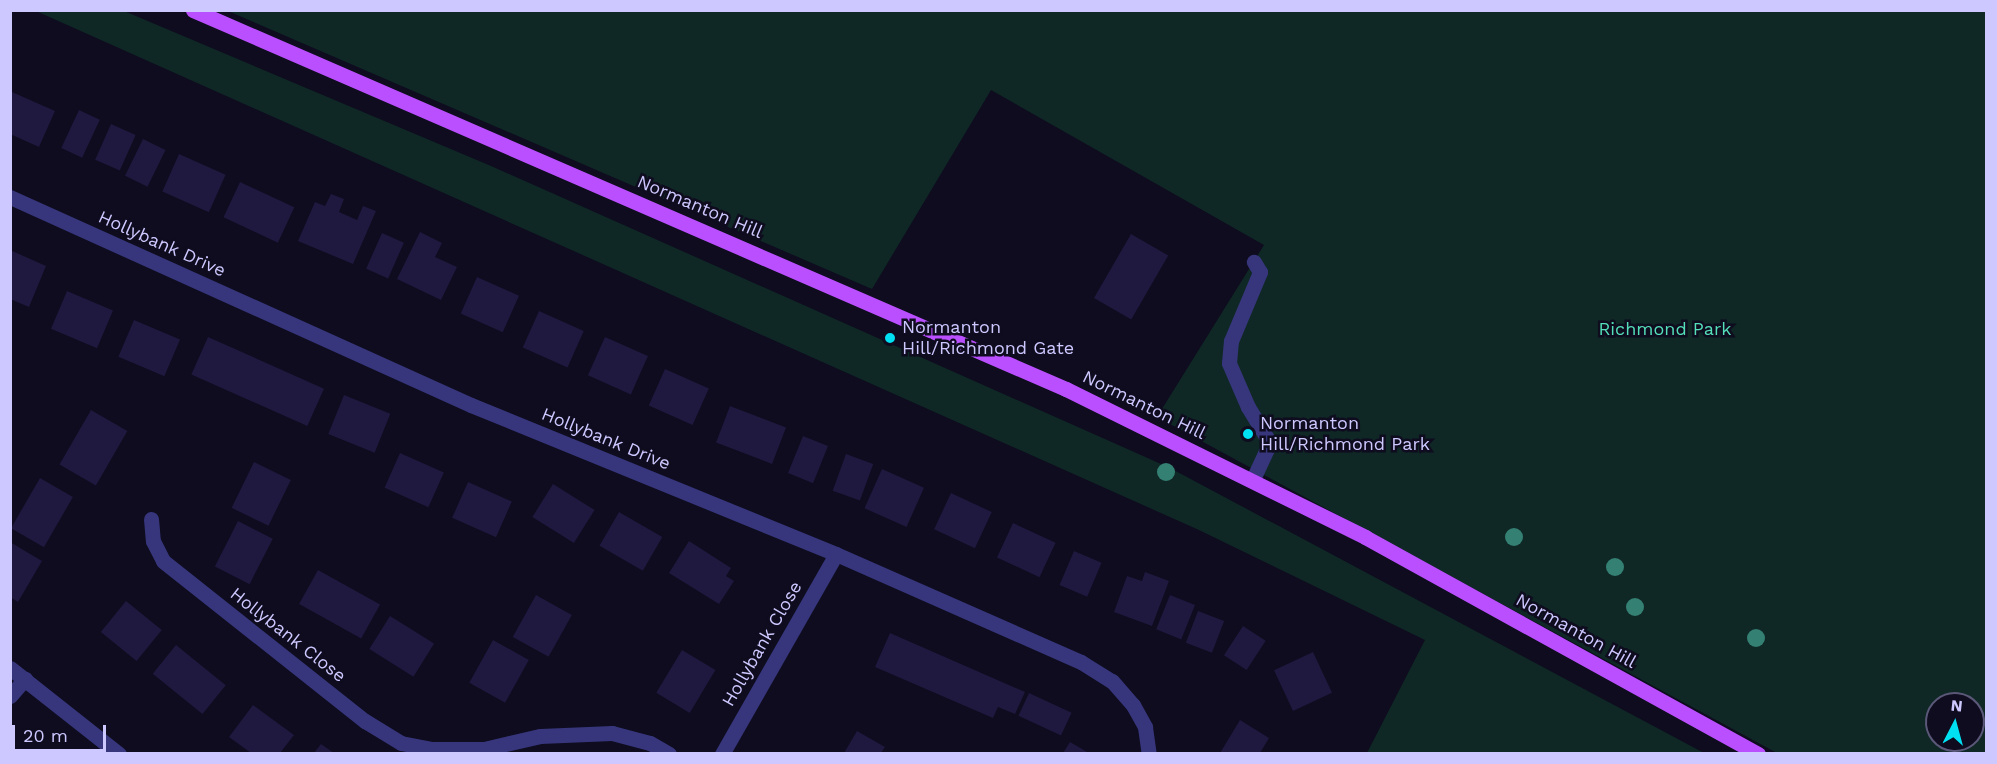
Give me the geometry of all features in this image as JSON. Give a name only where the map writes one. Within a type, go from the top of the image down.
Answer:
[{"type":"main road","name":"Normanton Hill","points":[[193,10],[958,340],[1253,479],[1758,753]]},
{"type":"street","name":"Hollybank Drive","points":[[10,197],[471,405],[836,554],[1081,662],[1112,681],[1133,705],[1145,727],[1149,753]]},
{"type":"street","points":[[1253,479],[1270,443],[1248,407],[1230,363],[1231,341],[1260,272],[1254,262]]},
{"type":"street","name":"Hollybank Close","points":[[151,519],[153,541],[163,561],[365,721],[401,743],[433,751],[484,749],[582,732],[612,733],[650,743],[669,753]]},
{"type":"street","name":"Hollybank Close","points":[[722,753],[836,554]]},
{"type":"street","points":[[10,668],[120,753]]},
{"type":"street","points":[[10,696],[25,679]]},
{"type":"green space","points":[[36,11],[124,11],[491,166],[1170,468],[1704,753],[1367,753],[1425,640],[1199,530]]},
{"type":"green space","name":"Richmond Park","points":[[228,11],[1986,11],[1986,753],[1777,753],[1157,417],[1264,245],[991,90],[872,289]]},
{"type":"building","points":[[12,92],[55,111],[39,147],[10,134]]},
{"type":"building","points":[[79,110],[100,120],[82,158],[61,148]]},
{"type":"building","points":[[111,124],[136,135],[120,171],[95,160]]},
{"type":"building","points":[[143,139],[165,150],[147,187],[125,176]]},
{"type":"building","points":[[179,154],[226,175],[209,212],[162,191]]},
{"type":"building","points":[[240,182],[294,207],[278,243],[224,217]]},
{"type":"building","points":[[331,194],[344,199],[339,212],[357,220],[363,206],[376,211],[353,264],[298,241],[315,202],[325,206]]},
{"type":"building","points":[[420,232],[442,243],[435,257],[457,267],[441,300],[397,279]]},
{"type":"building","points":[[382,233],[404,243],[388,278],[366,269]]},
{"type":"building","points":[[1131,234],[1168,256],[1131,320],[1094,298]]},
{"type":"building","points":[[10,250],[46,266],[29,307],[10,299]]},
{"type":"building","points":[[477,277],[519,296],[503,332],[461,314]]},
{"type":"building","points":[[67,291],[113,311],[97,348],[51,329]]},
{"type":"building","points":[[539,311],[584,331],[567,367],[523,348]]},
{"type":"building","points":[[134,320],[180,340],[164,376],[118,357]]},
{"type":"building","points":[[208,337],[324,389],[307,426],[191,374]]},
{"type":"building","points":[[605,337],[648,356],[631,394],[588,375]]},
{"type":"building","points":[[665,369],[709,389],[693,425],[649,406]]},
{"type":"building","points":[[344,395],[390,414],[375,453],[328,434]]},
{"type":"building","points":[[730,406],[786,428],[772,464],[716,442]]},
{"type":"building","points":[[91,410],[127,431],[96,486],[60,465]]},
{"type":"building","points":[[803,436],[828,446],[813,483],[788,473]]},
{"type":"building","points":[[400,453],[444,473],[428,507],[385,488]]},
{"type":"building","points":[[846,454],[873,464],[860,501],[833,491]]},
{"type":"building","points":[[254,462],[291,480],[268,526],[232,508]]},
{"type":"building","points":[[882,469],[924,488],[907,527],[865,508]]},
{"type":"building","points":[[40,478],[73,497],[44,547],[11,528]]},
{"type":"building","points":[[468,482],[512,502],[496,537],[452,518]]},
{"type":"building","points":[[553,484],[595,510],[574,543],[532,517]]},
{"type":"building","points":[[951,493],[992,512],[975,548],[934,529]]},
{"type":"building","points":[[619,512],[662,537],[643,571],[600,546]]},
{"type":"building","points":[[238,521],[273,539],[250,584],[215,566]]},
{"type":"building","points":[[1013,523],[1056,543],[1040,577],[997,557]]},
{"type":"building","points":[[689,541],[731,568],[726,576],[734,581],[719,604],[669,573]]},
{"type":"building","points":[[10,542],[42,561],[18,602],[10,597]]},
{"type":"building","points":[[1074,551],[1102,563],[1087,597],[1060,585]]},
{"type":"building","points":[[318,570],[380,604],[361,639],[299,604]]},
{"type":"building","points":[[1145,572],[1169,581],[1152,626],[1114,612],[1127,576],[1142,581]]},
{"type":"building","points":[[536,595],[572,615],[549,657],[513,637]]},
{"type":"building","points":[[1170,595],[1195,605],[1181,639],[1156,629]]},
{"type":"building","points":[[126,601],[162,630],[137,661],[101,632]]},
{"type":"building","points":[[1198,611],[1224,621],[1212,653],[1186,643]]},
{"type":"building","points":[[390,616],[434,644],[413,677],[369,649]]},
{"type":"building","points":[[1243,626],[1266,641],[1247,670],[1224,655]]},
{"type":"building","points":[[890,633],[1025,692],[1015,714],[998,707],[993,718],[875,667]]},
{"type":"building","points":[[493,640],[529,660],[505,703],[469,683]]},
{"type":"building","points":[[176,645],[226,685],[202,714],[153,674]]},
{"type":"building","points":[[682,650],[715,670],[690,713],[656,693]]},
{"type":"building","points":[[1313,652],[1332,693],[1293,711],[1274,670]]},
{"type":"building","points":[[1029,693],[1072,713],[1061,736],[1018,716]]},
{"type":"building","points":[[253,705],[294,735],[280,753],[251,753],[229,737]]},
{"type":"building","points":[[1240,720],[1269,738],[1260,753],[1220,753]]},
{"type":"building","points":[[857,731],[885,747],[881,753],[844,753]]},
{"type":"building","points":[[1070,742],[1089,753],[1063,753]]},
{"type":"building","points":[[321,744],[334,753],[314,753]]},
{"type":"place","name":"Normanton Hill/Richmond Gate","points":[[890,338]]},
{"type":"place","name":"Normanton Hill/Richmond Park","points":[[1248,434]]}]
